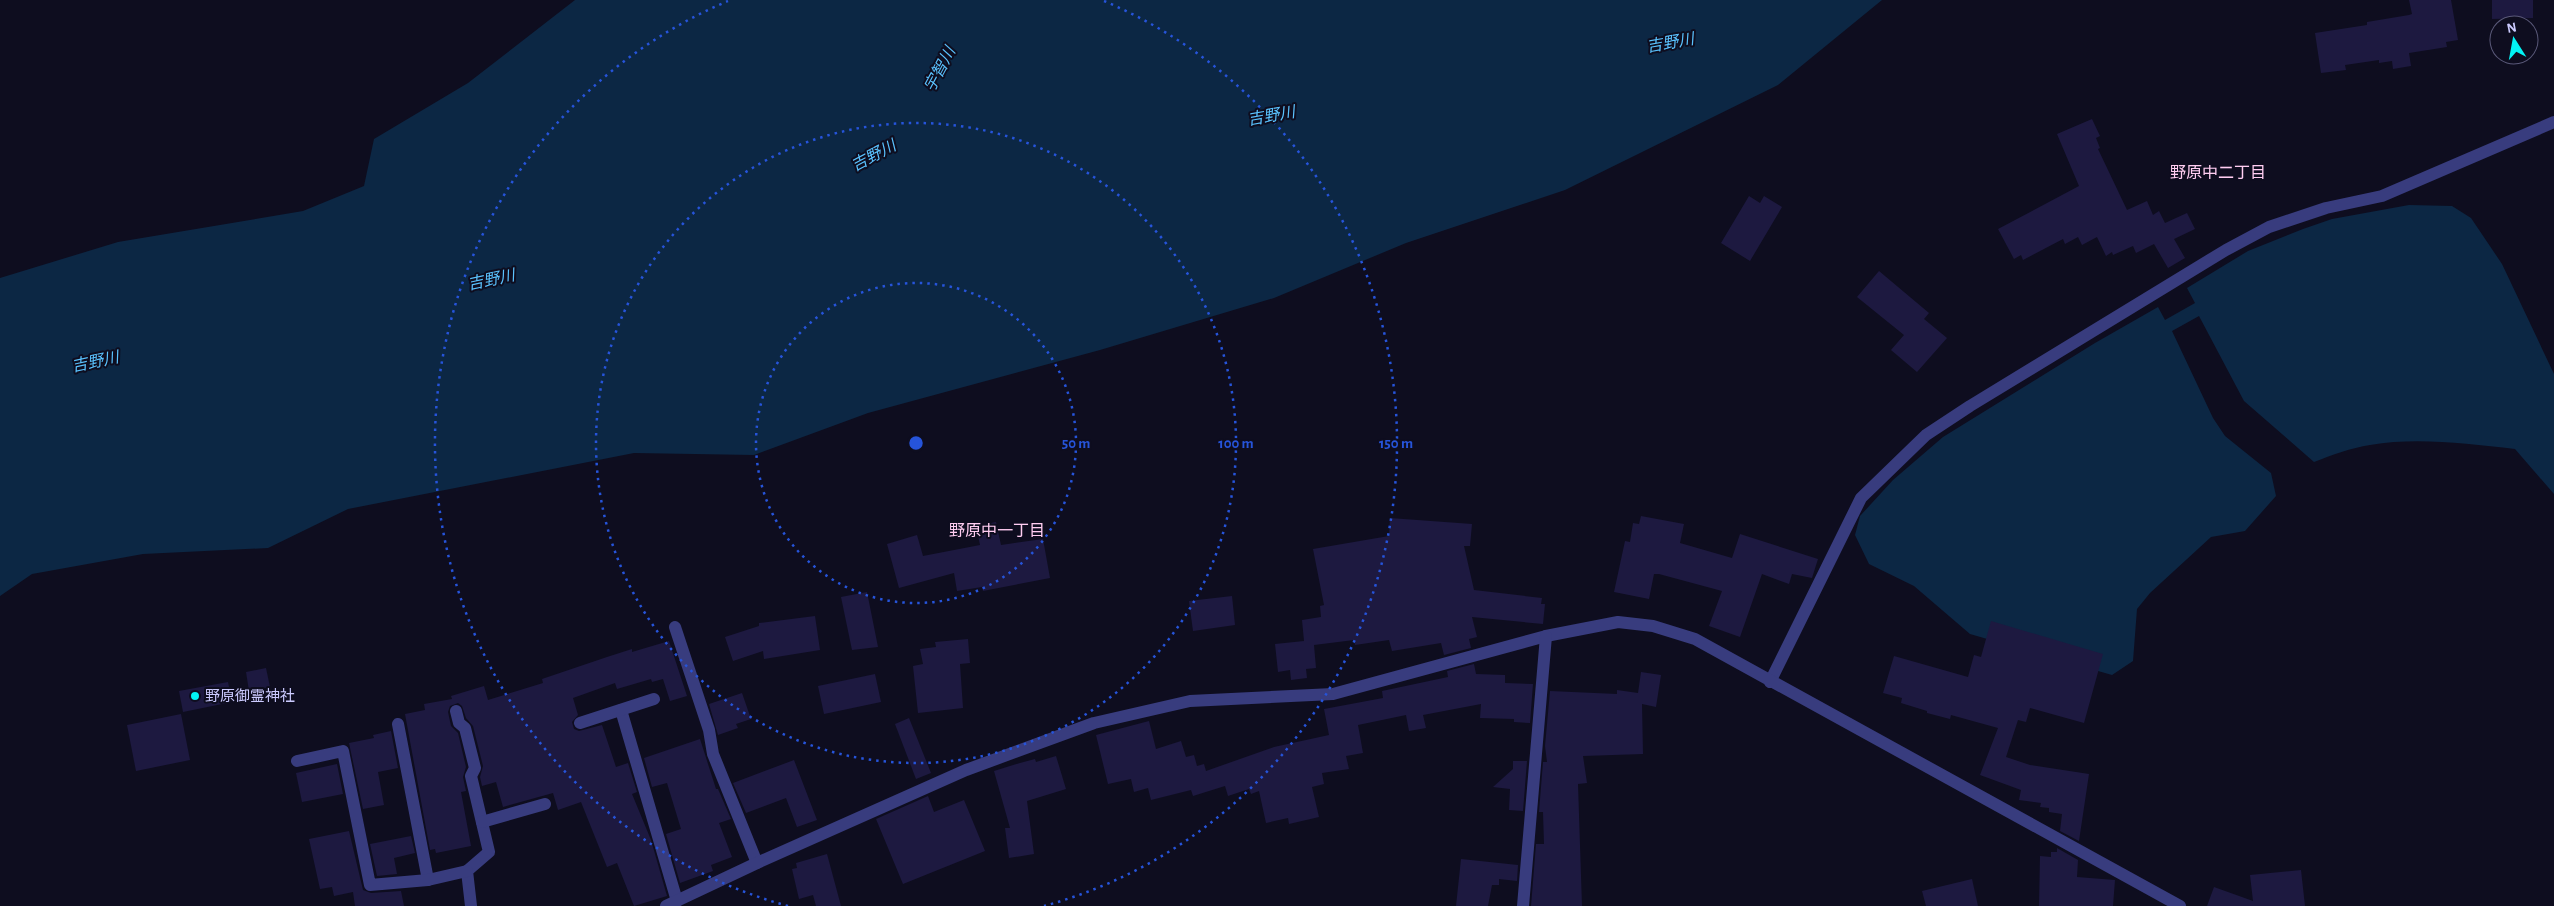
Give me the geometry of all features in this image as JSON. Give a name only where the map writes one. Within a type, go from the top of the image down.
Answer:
[{"type":"street","points":[[1770,682],[1861,498],[1926,435],[1970,406],[2226,250],[2269,227],[2326,208],[2382,196],[2554,122]]},
{"type":"street","points":[[620,710],[672,904],[757,863],[966,770],[1094,723],[1190,701],[1332,694],[1546,636],[1618,622],[1653,626],[1695,639],[2180,906]]},
{"type":"street","points":[[675,627],[708,730],[713,754],[757,863]]},
{"type":"street","points":[[1523,906],[1546,636]]},
{"type":"street","points":[[580,723],[654,699]]},
{"type":"street","points":[[297,761],[342,751],[370,885],[428,880],[467,871],[489,852],[471,776],[475,768],[465,728],[459,723],[456,710]]},
{"type":"street","points":[[398,724],[428,880]]},
{"type":"street","points":[[482,822],[545,804]]},
{"type":"street","points":[[467,871],[471,906]]},
{"type":"water","points":[[575,0],[1882,0],[1778,85],[1565,190],[1406,243],[1274,298],[1100,350],[868,413],[754,455],[634,453],[348,509],[268,548],[143,554],[32,574],[0,596],[0,278],[118,242],[303,211],[364,186],[374,139],[468,83]]},
{"type":"water","points":[[2409,205],[2452,206],[2471,218],[2502,264],[2554,374],[2554,494],[2515,449],[2424,441],[2388,443],[2356,448],[2314,462],[2244,401],[2199,316],[2172,331],[2213,418],[2225,436],[2271,473],[2276,496],[2245,531],[2211,537],[2150,593],[2137,609],[2133,661],[2112,675],[1970,634],[1914,586],[1869,564],[1855,535],[1860,516],[1893,480],[1943,437],[2095,343],[2158,307],[2165,320],[2195,303],[2187,288],[2248,251],[2332,219]]},
{"type":"building","points":[[2409,0],[2451,0],[2458,40],[2446,42],[2447,47],[2409,53],[2411,66],[2393,69],[2392,61],[2379,63],[2379,60],[2345,65],[2346,70],[2321,73],[2315,33],[2367,25],[2367,22],[2412,14]]},
{"type":"building","points":[[2492,0],[2533,0],[2533,15],[2492,15]]},
{"type":"building","points":[[2092,119],[2100,136],[2096,138],[2100,148],[2098,149],[2127,210],[2147,201],[2153,215],[2159,211],[2165,223],[2187,213],[2195,229],[2174,239],[2185,258],[2168,268],[2154,244],[2136,253],[2133,246],[2113,255],[2112,252],[2106,256],[2097,237],[2082,245],[2078,237],[2065,244],[2063,239],[2023,260],[2021,255],[2014,259],[1998,229],[2079,186],[2057,134]]},
{"type":"building","points":[[1749,196],[1760,203],[1764,196],[1782,207],[1750,261],[1721,243]]},
{"type":"building","points":[[1879,271],[1929,313],[1924,319],[1947,338],[1917,372],[1891,350],[1904,335],[1857,297]]},
{"type":"building","points":[[1641,516],[1684,524],[1680,543],[1732,558],[1740,534],[1818,559],[1812,578],[1792,574],[1789,584],[1762,574],[1740,637],[1709,626],[1722,591],[1654,574],[1649,599],[1614,592],[1625,541],[1630,542],[1633,523],[1639,524]]},
{"type":"building","points":[[1390,518],[1472,524],[1470,546],[1464,546],[1474,590],[1542,598],[1541,604],[1545,604],[1543,624],[1472,617],[1477,637],[1469,639],[1471,648],[1444,655],[1441,643],[1392,651],[1389,640],[1355,645],[1354,640],[1314,645],[1316,668],[1306,669],[1307,678],[1291,680],[1290,670],[1278,672],[1275,644],[1304,641],[1302,620],[1321,617],[1320,606],[1324,605],[1313,549],[1389,536]]},
{"type":"building","points":[[996,522],[1001,545],[1043,539],[1050,578],[983,591],[982,587],[957,591],[954,573],[899,588],[887,544],[917,535],[923,556],[980,545],[976,526]]},
{"type":"building","points":[[867,592],[878,647],[852,650],[841,597]]},
{"type":"building","points":[[1232,596],[1235,625],[1193,631],[1189,601]]},
{"type":"building","points":[[815,616],[820,650],[764,659],[763,651],[733,661],[725,637],[759,626],[759,623]]},
{"type":"building","points":[[1991,621],[2103,654],[2084,723],[2030,708],[2026,722],[2018,720],[2006,757],[2030,765],[2089,774],[2079,841],[2060,831],[2062,814],[2049,812],[2049,808],[2040,807],[2041,803],[2019,800],[2021,790],[1980,775],[1998,728],[1951,715],[1950,719],[1927,713],[1927,711],[1901,703],[1902,698],[1883,693],[1894,656],[1968,677],[1974,655],[1981,657]]},
{"type":"building","points":[[968,639],[970,663],[960,664],[963,708],[918,713],[913,666],[923,664],[920,649],[936,647],[935,642]]},
{"type":"building","points":[[669,641],[687,696],[670,701],[663,679],[652,682],[651,679],[617,689],[615,683],[573,698],[578,715],[572,722],[574,729],[579,731],[602,725],[616,767],[628,763],[637,792],[632,794],[651,840],[667,896],[634,906],[617,863],[607,867],[581,802],[558,810],[553,793],[503,807],[496,782],[482,786],[480,777],[483,766],[473,726],[466,718],[462,706],[458,703],[450,706],[448,712],[451,726],[458,733],[466,767],[463,777],[466,791],[461,792],[471,846],[436,853],[435,849],[430,850],[405,714],[425,710],[424,704],[452,699],[451,696],[484,686],[488,700],[543,683],[542,679],[607,657]]},
{"type":"building","points":[[1474,664],[1476,674],[1505,675],[1505,683],[1533,684],[1530,723],[1514,722],[1514,719],[1480,718],[1481,704],[1423,715],[1426,728],[1409,731],[1406,715],[1358,725],[1363,753],[1346,756],[1349,769],[1322,773],[1324,784],[1312,787],[1319,817],[1289,824],[1288,818],[1266,823],[1259,791],[1251,794],[1249,789],[1228,796],[1225,786],[1193,796],[1191,790],[1151,800],[1148,788],[1134,792],[1131,779],[1108,784],[1096,735],[1149,721],[1156,749],[1181,741],[1186,757],[1194,755],[1197,766],[1204,764],[1206,771],[1274,747],[1329,735],[1324,709],[1383,698],[1382,691],[1448,677],[1447,671]]},
{"type":"building","points":[[266,668],[270,687],[249,691],[246,672]]},
{"type":"building","points":[[1641,672],[1661,675],[1656,707],[1642,704],[1643,754],[1583,756],[1587,783],[1578,784],[1582,906],[1531,906],[1536,844],[1544,844],[1543,812],[1539,812],[1543,762],[1547,762],[1545,746],[1550,691],[1617,694],[1617,690],[1638,693]]},
{"type":"building","points":[[875,674],[881,702],[824,714],[818,686]]},
{"type":"building","points":[[228,682],[232,702],[183,712],[179,691]]},
{"type":"building","points":[[742,693],[751,719],[736,724],[738,728],[718,735],[709,704]]},
{"type":"building","points":[[181,714],[190,760],[136,771],[127,725]]},
{"type":"building","points":[[909,718],[931,773],[916,779],[895,724]]},
{"type":"building","points":[[391,731],[398,768],[378,772],[384,805],[363,809],[349,743],[374,738],[373,735]]},
{"type":"building","points":[[700,739],[716,789],[718,789],[731,819],[719,823],[732,857],[711,865],[713,871],[680,883],[666,834],[681,829],[667,783],[652,787],[644,758]]},
{"type":"building","points":[[1056,756],[1066,789],[1027,801],[1034,854],[1009,858],[1005,828],[1010,828],[994,771],[1035,759],[1036,762]]},
{"type":"building","points":[[794,760],[817,820],[797,827],[786,798],[746,813],[733,783]]},
{"type":"building","points":[[1513,761],[1527,761],[1523,811],[1509,810],[1510,789],[1493,787],[1513,769]]},
{"type":"building","points":[[337,764],[343,794],[302,802],[296,773]]},
{"type":"building","points":[[928,796],[934,812],[964,800],[985,851],[903,884],[876,819]]},
{"type":"building","points":[[349,831],[363,890],[371,893],[401,891],[404,906],[355,906],[353,892],[334,896],[332,887],[320,889],[309,839]]},
{"type":"building","points":[[411,836],[415,853],[394,858],[397,874],[377,876],[370,844]]},
{"type":"building","points":[[2057,848],[2078,860],[2077,877],[2115,880],[2113,906],[2039,906],[2040,856],[2051,857],[2051,852],[2057,852]]},
{"type":"building","points":[[827,854],[841,906],[816,906],[813,895],[799,899],[792,869],[797,868],[796,863]]},
{"type":"building","points":[[1461,859],[1518,865],[1517,881],[1499,879],[1499,885],[1492,885],[1488,906],[1456,906]]},
{"type":"building","points":[[2301,870],[2305,906],[2207,906],[2214,887],[2253,901],[2250,875]]},
{"type":"building","points":[[1972,879],[1978,906],[1926,906],[1922,891]]},
{"type":"place","name":"野原御霊神社","points":[[195,696]]},
{"type":"district","name":"野原中二丁目","points":[[2218,172]]},
{"type":"district","name":"野原中一丁目","points":[[997,530]]},
{"type":"water label","name":"吉野川","points":[[1670,42]]},
{"type":"water label","name":"宇智川","points":[[939,69]]},
{"type":"water label","name":"吉野川","points":[[1271,115]]},
{"type":"water label","name":"吉野川","points":[[873,155]]},
{"type":"water label","name":"吉野川","points":[[491,279]]},
{"type":"water label","name":"吉野川","points":[[95,361]]}]
